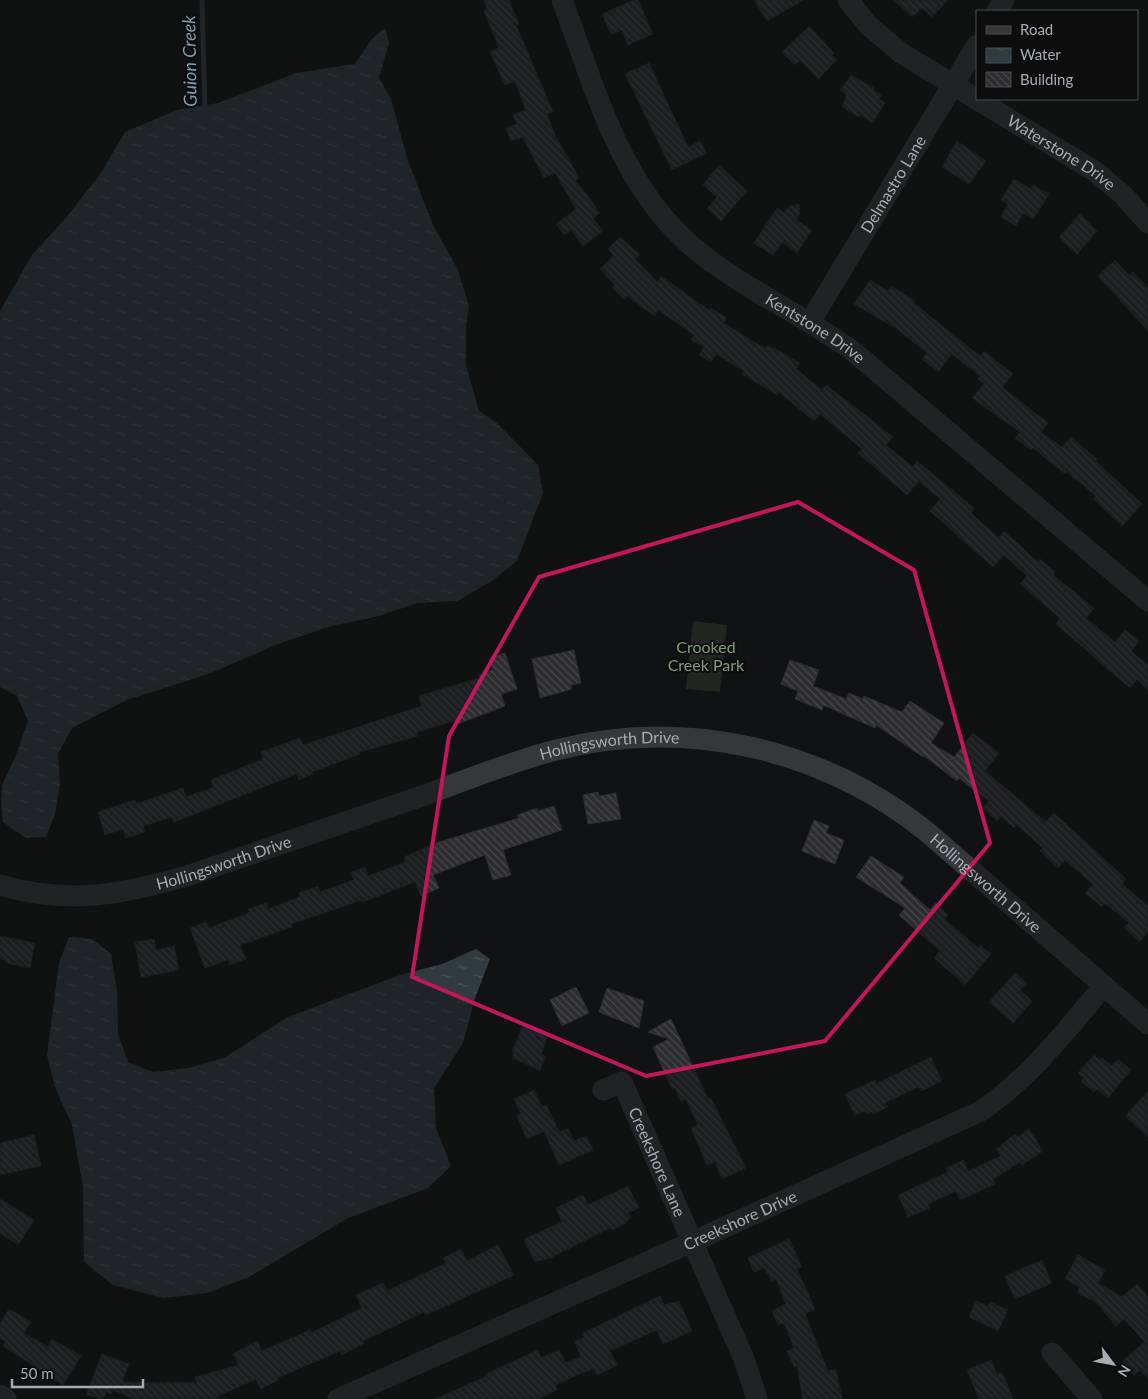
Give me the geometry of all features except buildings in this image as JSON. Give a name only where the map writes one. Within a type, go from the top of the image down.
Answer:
[{"type":"street","name":"Kentstone Drive","points":[[562,0],[617,144],[632,174],[651,202],[671,226],[701,253],[810,322],[863,360],[1148,601]]},
{"type":"street","name":"Waterstone Drive","points":[[848,0],[868,24],[888,43],[976,99]]},
{"type":"street","name":"Delmastro Lane","points":[[810,322],[976,47]]},
{"type":"street","name":"Waterstone Drive","points":[[978,100],[1096,172],[1123,195],[1148,223]]},
{"type":"street","name":"Hollingsworth Drive","points":[[0,885],[37,893],[67,896],[102,895],[136,890],[187,876],[555,751],[626,738],[693,738],[730,742],[785,755],[824,770],[879,798],[926,831],[1148,1024]]},
{"type":"street","name":"Creekshore Drive","points":[[338,1399],[981,1111],[1015,1085],[1104,986]]},
{"type":"street","name":"Creekshore Lane","points":[[603,1090],[622,1082],[744,1359],[757,1399]]},
{"type":"street","points":[[1052,1353],[1092,1399]]},
{"type":"street","points":[[0,1395],[6,1399]]},
{"type":"highlighted area","points":[[798,502],[914,570],[990,843],[825,1041],[646,1076],[412,977],[449,736],[539,577]]},
{"type":"green space","name":"Crooked Creek Park","points":[[693,621],[727,625],[720,692],[686,689]]},
{"type":"water","points":[[385,28],[389,43],[379,78],[391,99],[408,161],[433,225],[458,270],[469,306],[466,326],[466,365],[479,411],[497,423],[538,465],[543,493],[517,561],[493,580],[457,601],[417,603],[379,616],[331,626],[278,644],[211,673],[127,700],[72,728],[58,754],[60,784],[55,814],[46,837],[26,838],[3,822],[1,805],[2,785],[16,755],[28,721],[17,696],[0,687],[0,311],[32,255],[65,219],[101,173],[125,132],[177,110],[218,103],[296,73],[355,64],[372,39]]},
{"type":"water","points":[[69,937],[92,939],[111,954],[117,990],[118,1034],[128,1062],[153,1072],[188,1068],[224,1058],[288,1017],[400,975],[442,964],[476,949],[490,959],[475,998],[463,1043],[434,1088],[436,1128],[451,1166],[428,1188],[348,1218],[249,1277],[207,1293],[164,1298],[113,1285],[84,1262],[83,1187],[72,1125],[55,1087],[47,1055],[59,963]]},
{"type":"waterway","name":"Guion Creek","points":[[202,0],[205,110]]}]
